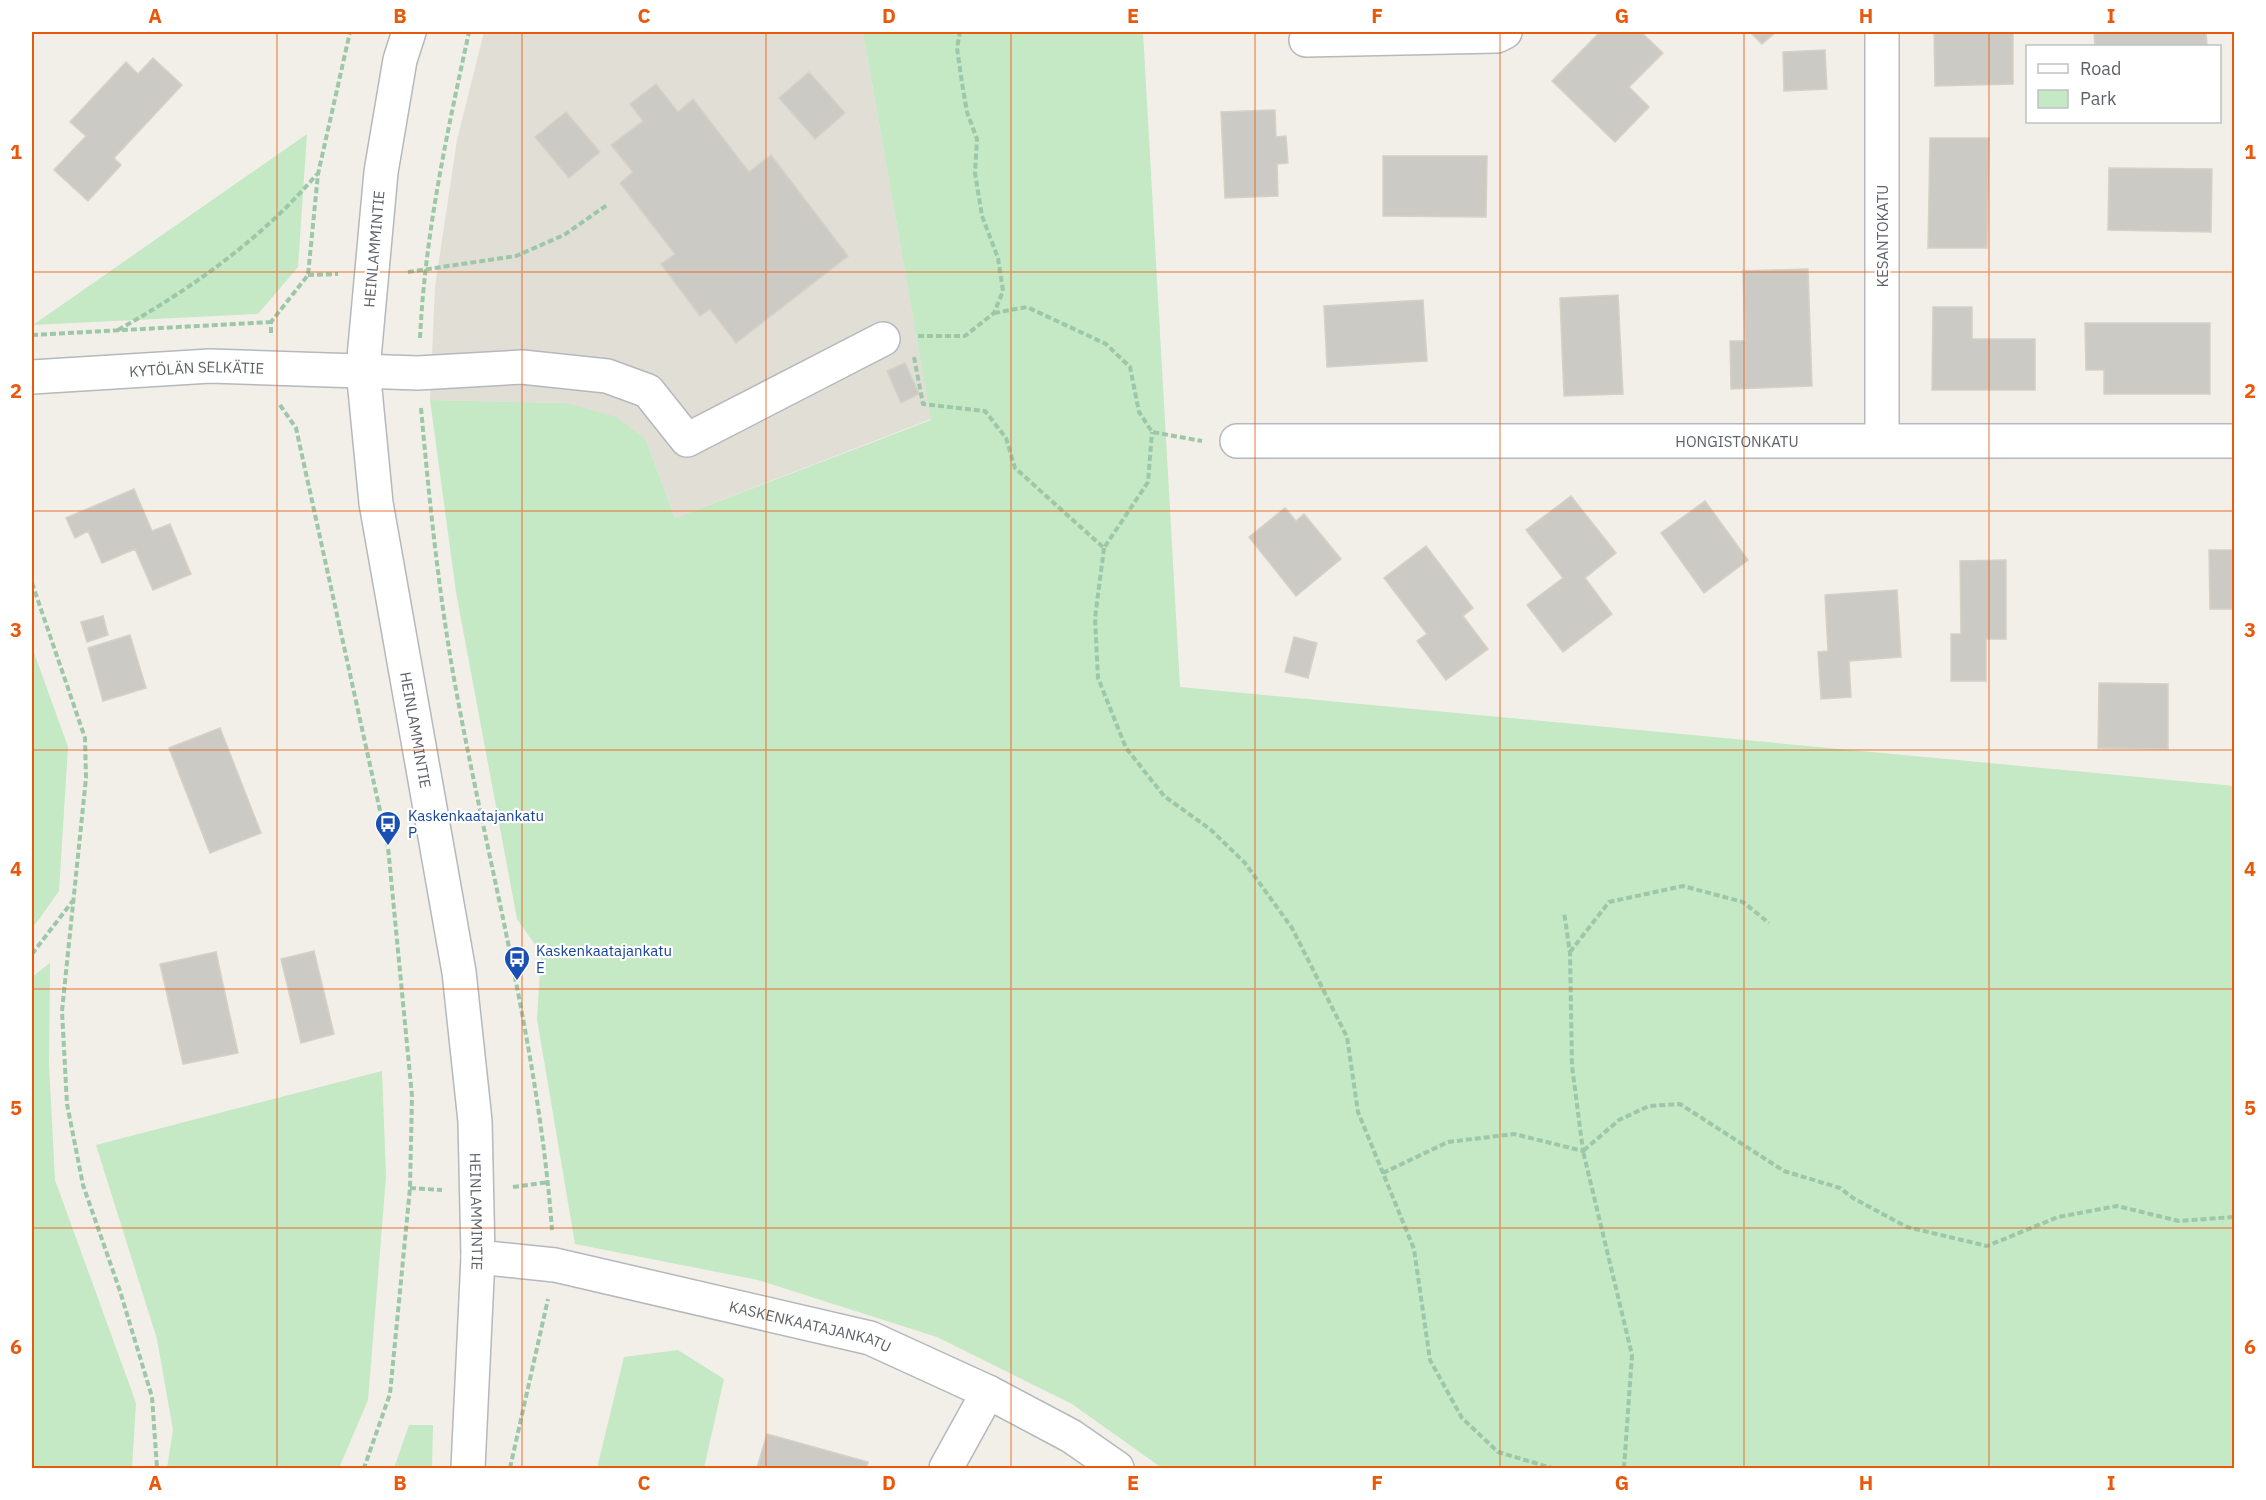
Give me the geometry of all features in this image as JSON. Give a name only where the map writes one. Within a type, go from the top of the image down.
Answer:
[{"type":"street","name":"HEINLAMMINTIE","points":[[409,32],[400,60],[381,172],[363,369],[376,503],[459,972],[475,1121],[478,1257],[468,1468]]},
{"type":"street","points":[[1306,40],[1497,36],[1505,32]]},
{"type":"street","name":"KESANTOKATU","points":[[1882,32],[1882,440]]},
{"type":"street","name":"KYTÖLÄN SELKÄTIE","points":[[32,377],[210,366],[363,369],[418,373],[522,367],[607,376],[648,391],[687,440],[896,338]]},
{"type":"street","name":"HONGISTONKATU","points":[[1238,441],[2235,441]]},
{"type":"street","name":"KASKENKAATAJANKATU","points":[[478,1257],[555,1265],[870,1338],[988,1392],[1071,1436],[1117,1468]]},
{"type":"street","points":[[946,1468],[988,1392]]},
{"type":"path","points":[[350,32],[318,174],[308,275],[271,322],[270,367],[276,399],[296,428],[388,847],[412,1096],[410,1188],[390,1394],[364,1468]]},
{"type":"path","points":[[470,32],[442,155],[423,272],[418,373],[430,502],[453,673],[517,982],[549,1182],[555,1265],[533,1375],[510,1468]]},
{"type":"path","points":[[960,32],[957,48],[967,112],[977,140],[975,173],[982,216],[998,258],[1003,291],[994,313]]},
{"type":"path","points":[[118,330],[158,308],[220,264],[296,199],[318,174]]},
{"type":"path","points":[[423,272],[516,256],[564,235],[607,205]]},
{"type":"path","points":[[1104,548],[1015,468],[1006,438],[985,411],[923,404],[896,338],[965,336],[994,313],[1027,307],[1106,344],[1130,367],[1139,412],[1152,432],[1148,482],[1104,548],[1095,618],[1098,678],[1126,748],[1164,796],[1210,829],[1245,863],[1292,928],[1347,1037],[1358,1112],[1414,1249],[1431,1360],[1462,1418],[1498,1452],[1552,1468]]},
{"type":"path","points":[[32,335],[271,322]]},
{"type":"path","points":[[1152,432],[1200,441],[1238,441]]},
{"type":"path","points":[[32,583],[85,738],[86,778],[62,1011],[67,1104],[83,1185],[120,1291],[152,1397],[158,1468]]},
{"type":"path","points":[[1570,953],[1609,902],[1683,886],[1743,902],[1769,923]]},
{"type":"path","points":[[32,954],[75,897]]},
{"type":"path","points":[[1564,912],[1570,953],[1572,1066],[1583,1151],[1632,1355],[1624,1468]]},
{"type":"path","points":[[1583,1151],[1619,1120],[1649,1106],[1680,1104],[1784,1171],[1840,1188],[1853,1198],[1907,1227],[1987,1246],[2058,1217],[2117,1206],[2179,1221],[2235,1217]]},
{"type":"path","points":[[1383,1173],[1448,1142],[1514,1134],[1583,1151]]},
{"type":"shaded area","points":[[484,32],[863,32],[931,419],[675,518],[646,440],[566,403],[430,400],[435,287],[457,140]]},
{"type":"green space","points":[[863,32],[1143,32],[1180,687],[2234,786],[2234,1468],[1162,1468],[1072,1404],[937,1337],[758,1280],[575,1244],[537,1019],[541,953],[517,919],[456,592],[430,400],[566,403],[616,417],[646,440],[675,518],[931,420]]},
{"type":"green space","points":[[307,134],[298,267],[258,314],[33,325]]},
{"type":"green space","points":[[32,647],[68,747],[59,891],[32,929]]},
{"type":"green space","points":[[50,963],[49,1064],[55,1180],[136,1403],[132,1468],[32,1468],[32,977]]},
{"type":"green space","points":[[382,1071],[386,1177],[368,1400],[339,1468],[167,1468],[173,1430],[157,1339],[96,1145]]},
{"type":"green space","points":[[678,1350],[724,1379],[704,1468],[597,1468],[624,1357]]},
{"type":"green space","points":[[409,1425],[433,1425],[432,1468],[394,1468]]},
{"type":"building","points":[[1600,32],[1641,32],[1663,53],[1629,87],[1649,107],[1615,142],[1552,81]]},
{"type":"building","points":[[1750,32],[1776,32],[1762,44]]},
{"type":"building","points":[[1934,32],[2013,32],[2013,84],[1935,86]]},
{"type":"building","points":[[2094,32],[2206,32],[2207,45],[2095,45]]},
{"type":"building","points":[[1825,50],[1827,89],[1784,91],[1783,52]]},
{"type":"building","points":[[153,58],[182,85],[114,158],[121,165],[88,201],[54,170],[86,136],[70,122],[126,62],[138,74]]},
{"type":"building","points":[[809,72],[845,113],[815,139],[779,98]]},
{"type":"building","points":[[656,84],[678,112],[693,99],[749,172],[771,155],[848,256],[736,343],[710,309],[700,316],[661,264],[675,254],[620,183],[633,172],[611,145],[643,121],[630,104]]},
{"type":"building","points":[[1275,110],[1276,137],[1286,136],[1288,163],[1277,164],[1278,196],[1225,198],[1221,112]]},
{"type":"building","points":[[566,112],[600,152],[569,178],[535,137]]},
{"type":"building","points":[[1930,138],[1989,138],[1987,248],[1928,248]]},
{"type":"building","points":[[1383,156],[1487,156],[1486,217],[1383,216]]},
{"type":"building","points":[[2109,168],[2212,169],[2211,232],[2108,230]]},
{"type":"building","points":[[1808,269],[1812,386],[1731,389],[1730,341],[1745,341],[1743,271]]},
{"type":"building","points":[[1618,295],[1623,394],[1564,396],[1560,298]]},
{"type":"building","points":[[1423,300],[1427,361],[1327,367],[1324,306]]},
{"type":"building","points":[[1933,307],[1972,307],[1972,339],[2035,339],[2035,390],[1932,390]]},
{"type":"building","points":[[2085,323],[2210,323],[2210,394],[2104,394],[2104,370],[2086,370]]},
{"type":"building","points":[[905,363],[919,394],[901,403],[887,371]]},
{"type":"building","points":[[134,489],[152,531],[170,524],[191,574],[153,590],[135,549],[102,563],[88,531],[75,538],[66,518]]},
{"type":"building","points":[[1571,496],[1616,553],[1585,578],[1612,614],[1563,652],[1527,605],[1563,578],[1526,530]]},
{"type":"building","points":[[1705,501],[1748,560],[1704,593],[1661,533]]},
{"type":"building","points":[[1285,508],[1296,521],[1304,514],[1341,559],[1296,596],[1249,537]]},
{"type":"building","points":[[1426,546],[1473,608],[1463,616],[1488,649],[1446,680],[1417,641],[1427,634],[1384,578]]},
{"type":"building","points":[[2209,550],[2234,550],[2234,609],[2210,609]]},
{"type":"building","points":[[2006,560],[2006,639],[1986,639],[1986,681],[1951,681],[1951,634],[1961,634],[1960,561]]},
{"type":"building","points":[[1897,590],[1901,657],[1849,661],[1851,697],[1821,699],[1818,652],[1828,651],[1825,595]]},
{"type":"building","points":[[103,616],[108,635],[87,642],[81,622]]},
{"type":"building","points":[[130,635],[146,688],[103,701],[88,648]]},
{"type":"building","points":[[1294,637],[1317,643],[1308,678],[1285,672]]},
{"type":"building","points":[[2099,683],[2168,684],[2168,749],[2098,748]]},
{"type":"building","points":[[220,728],[261,833],[210,853],[169,748]]},
{"type":"building","points":[[314,951],[334,1034],[301,1043],[281,959]]},
{"type":"building","points":[[216,952],[238,1053],[183,1064],[160,964]]},
{"type":"building","points":[[767,1434],[868,1462],[866,1468],[757,1468]]},
{"type":"place","name":"Kaskenkaatajankatu P","points":[[388,847]]},
{"type":"place","name":"Kaskenkaatajankatu E","points":[[517,982]]}]
